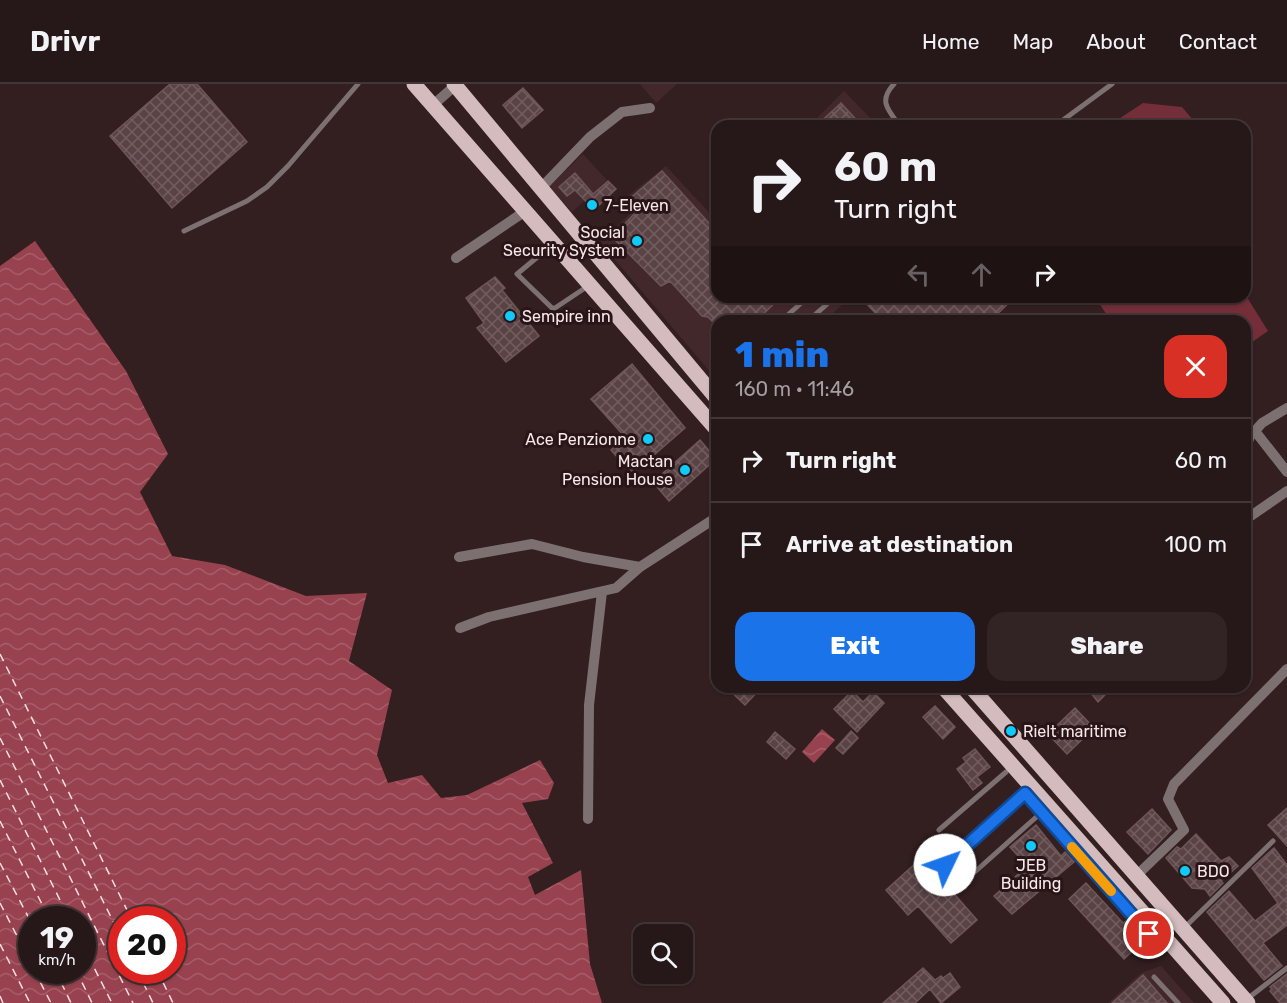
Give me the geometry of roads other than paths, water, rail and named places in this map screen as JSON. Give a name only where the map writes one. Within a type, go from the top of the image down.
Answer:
[{"type":"main road","points":[[455,84],[541,188],[711,382]]},
{"type":"main road","points":[[420,86],[433,105],[524,212],[711,423]]},
{"type":"main road","points":[[948,693],[1223,1003]]},
{"type":"main road","points":[[976,693],[1247,1002]]},
{"type":"main road","points":[[990,740],[989,752],[1210,1003]]},
{"type":"street","points":[[433,105],[455,84]]},
{"type":"street","points":[[541,188],[590,136],[622,112],[650,108]]},
{"type":"street","points":[[456,258],[524,212]]},
{"type":"street","points":[[1287,408],[1262,423],[1255,431],[1287,472]]},
{"type":"street","points":[[1251,516],[1287,491]]},
{"type":"street","points":[[460,628],[489,617],[615,588],[640,567],[711,521]]},
{"type":"street","points":[[459,557],[532,544],[583,557],[640,567]]},
{"type":"street","points":[[588,819],[589,705],[602,592]]},
{"type":"street","points":[[1136,876],[1184,830],[1168,799],[1174,784],[1287,669]]},
{"type":"lane","points":[[184,231],[247,201],[267,187],[288,166],[358,84]]},
{"type":"lane","points":[[894,84],[887,92],[885,101],[895,120]]},
{"type":"lane","points":[[1064,120],[1112,84]]},
{"type":"lane","points":[[553,244],[517,274],[552,308],[589,285]]},
{"type":"lane","points":[[788,315],[801,303]]},
{"type":"lane","points":[[815,315],[828,303]]},
{"type":"lane","points":[[1251,440],[1255,431]]},
{"type":"lane","points":[[939,830],[1006,772]]},
{"type":"lane","points":[[945,865],[1025,793]]},
{"type":"lane","points":[[968,879],[1042,812]]},
{"type":"lane","points":[[1183,929],[1273,841]]},
{"type":"lane","points":[[1247,1002],[1287,968]]},
{"type":"lane","points":[[1154,978],[1178,1003]]},
{"type":"water","points":[[35,241],[126,371],[168,454],[140,492],[172,556],[225,565],[306,596],[367,593],[349,661],[392,690],[377,755],[388,783],[422,775],[441,798],[467,795],[540,760],[554,783],[548,799],[522,803],[553,863],[528,877],[535,895],[581,870],[590,964],[602,1003],[0,1003],[0,266]]},
{"type":"water","points":[[822,729],[835,740],[814,763],[802,752]]},
{"type":"place","name":"7-Eleven","points":[[592,205]]},
{"type":"place","name":"Social Security System","points":[[637,241]]},
{"type":"place","name":"Sempire inn","points":[[510,316]]},
{"type":"place","name":"Ace Penzionne","points":[[648,439]]},
{"type":"place","name":"Mactan Pension House","points":[[685,470]]},
{"type":"place","name":"Rielt maritime","points":[[1011,731]]},
{"type":"place","name":"JEB Building","points":[[1031,846]]},
{"type":"place","name":"BDO","points":[[1185,871]]}]
